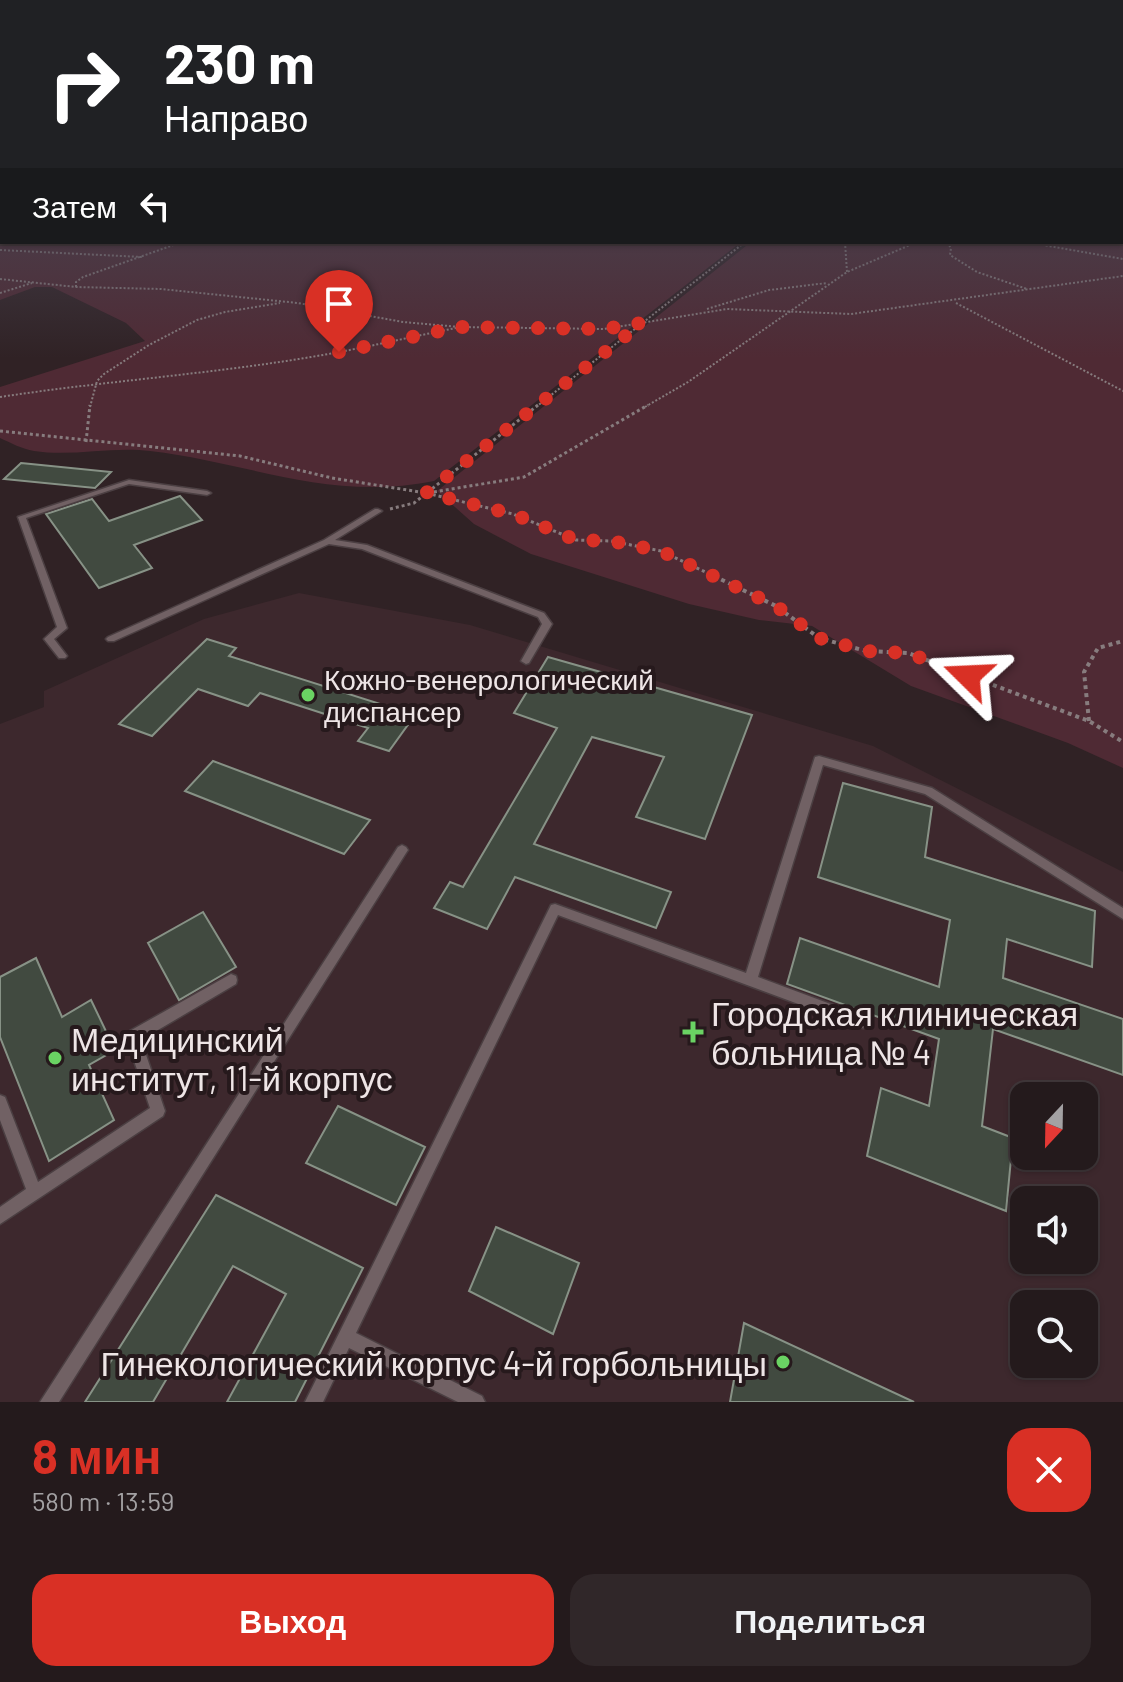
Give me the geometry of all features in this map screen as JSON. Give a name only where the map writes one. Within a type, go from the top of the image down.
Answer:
[{"type":"lane","points":[[62,656],[49,639],[62,628],[22,517],[129,482],[207,493]]},
{"type":"lane","points":[[111,639],[327,542],[378,511]]},
{"type":"lane","points":[[327,542],[364,547],[541,615],[547,624],[526,661]]},
{"type":"lane","points":[[750,981],[819,760],[928,791],[1123,914]]},
{"type":"lane","points":[[49,1402],[402,850]]},
{"type":"lane","points":[[314,1402],[555,909],[863,1022]]},
{"type":"lane","points":[[0,1216],[158,1111],[133,1037],[231,980]]},
{"type":"lane","points":[[0,1102],[35,1192]]},
{"type":"lane","points":[[346,1337],[476,1402]]},
{"type":"path","points":[[76,287],[76,282],[83,277],[177,244]]},
{"type":"path","points":[[378,511],[414,503],[742,244]]},
{"type":"path","points":[[845,244],[847,272]]},
{"type":"path","points":[[426,493],[524,477],[688,382],[847,272],[912,244]]},
{"type":"path","points":[[948,244],[950,255],[958,262],[1029,290]]},
{"type":"path","points":[[1037,244],[1123,259]]},
{"type":"path","points":[[0,250],[142,257]]},
{"type":"path","points":[[0,279],[76,287],[161,289],[286,302],[403,322],[460,327],[604,329],[727,309],[851,314],[1123,276]]},
{"type":"path","points":[[0,293],[33,283]]},
{"type":"path","points":[[699,312],[769,290],[830,283]]},
{"type":"path","points":[[86,442],[97,382],[111,366],[188,322],[211,314],[286,302]]},
{"type":"path","points":[[954,302],[1123,391]]},
{"type":"path","points":[[0,397],[97,382],[181,375],[318,356],[460,327]]},
{"type":"path","points":[[0,431],[240,456],[332,478],[426,493],[513,514],[576,540],[611,541],[661,551],[776,606],[819,638],[866,651],[908,653],[1089,721],[1123,742]]},
{"type":"path","points":[[1089,721],[1084,672],[1098,648],[1123,641]]},
{"type":"shaded area","points":[[0,244],[738,244],[434,481],[396,486],[325,484],[150,451],[48,453],[0,438],[0,387],[145,341],[126,323],[52,287],[35,287],[0,300]]},
{"type":"shaded area","points":[[748,244],[1123,244],[1123,768],[1068,743],[911,686],[812,626],[759,620],[689,604],[531,554],[474,524],[437,491]]},
{"type":"shaded area","name":"Городская клиническая больница № 4","points":[[299,593],[470,625],[873,746],[1123,872],[1123,1402],[0,1402],[0,724],[44,707],[44,691],[204,619]]},
{"type":"building","points":[[21,463],[111,472],[95,488],[4,479]]},
{"type":"building","points":[[180,496],[202,520],[134,545],[152,568],[99,588],[46,514],[92,499],[109,521]]},
{"type":"building","name":"Кожно-венерологический диспансер","points":[[207,639],[236,648],[229,656],[415,715],[389,751],[358,741],[368,728],[260,693],[248,706],[198,689],[152,736],[119,724]]},
{"type":"building","points":[[548,657],[752,715],[705,839],[636,817],[664,757],[592,737],[534,844],[671,892],[656,928],[515,877],[487,929],[434,908],[450,882],[463,887],[557,728],[514,713]]},
{"type":"building","points":[[213,761],[370,820],[344,854],[185,791]]},
{"type":"building","points":[[843,783],[932,807],[925,857],[1095,911],[1092,967],[1007,939],[1003,978],[1123,1019],[1123,1075],[993,1029],[982,1126],[1010,1137],[1006,1211],[867,1156],[881,1088],[929,1106],[939,1039],[787,984],[800,938],[939,987],[950,920],[818,877]]},
{"type":"building","points":[[203,912],[236,967],[179,1000],[148,943]]},
{"type":"building","name":"Медицинский институт, 11-й корпус","points":[[36,958],[62,1017],[91,1000],[115,1050],[89,1065],[114,1120],[49,1161],[0,1037],[0,977]]},
{"type":"building","points":[[338,1106],[425,1147],[396,1205],[306,1163]]},
{"type":"building","points":[[216,1195],[363,1268],[295,1402],[227,1402],[286,1294],[233,1266],[153,1402],[85,1402]]},
{"type":"building","points":[[496,1227],[579,1263],[553,1334],[469,1291]]},
{"type":"building","name":"Гинекологический корпус 4-й горбольницы","points":[[744,1323],[914,1402],[730,1402]]},
{"type":"place","name":"Кожно-венерологический диспансер","points":[[308,695]]},
{"type":"place","name":"Городская клиническая больница № 4","points":[[693,1032]]},
{"type":"place","name":"Медицинский институт, 11-й корпус","points":[[55,1058]]},
{"type":"place","name":"Гинекологический корпус 4-й горбольницы","points":[[783,1362]]},
{"type":"route","points":[[339,352],[460,327],[604,329],[642,323],[426,493],[513,514],[576,540],[611,541],[661,551],[776,606],[819,638],[866,651],[908,653],[968,676]]}]
